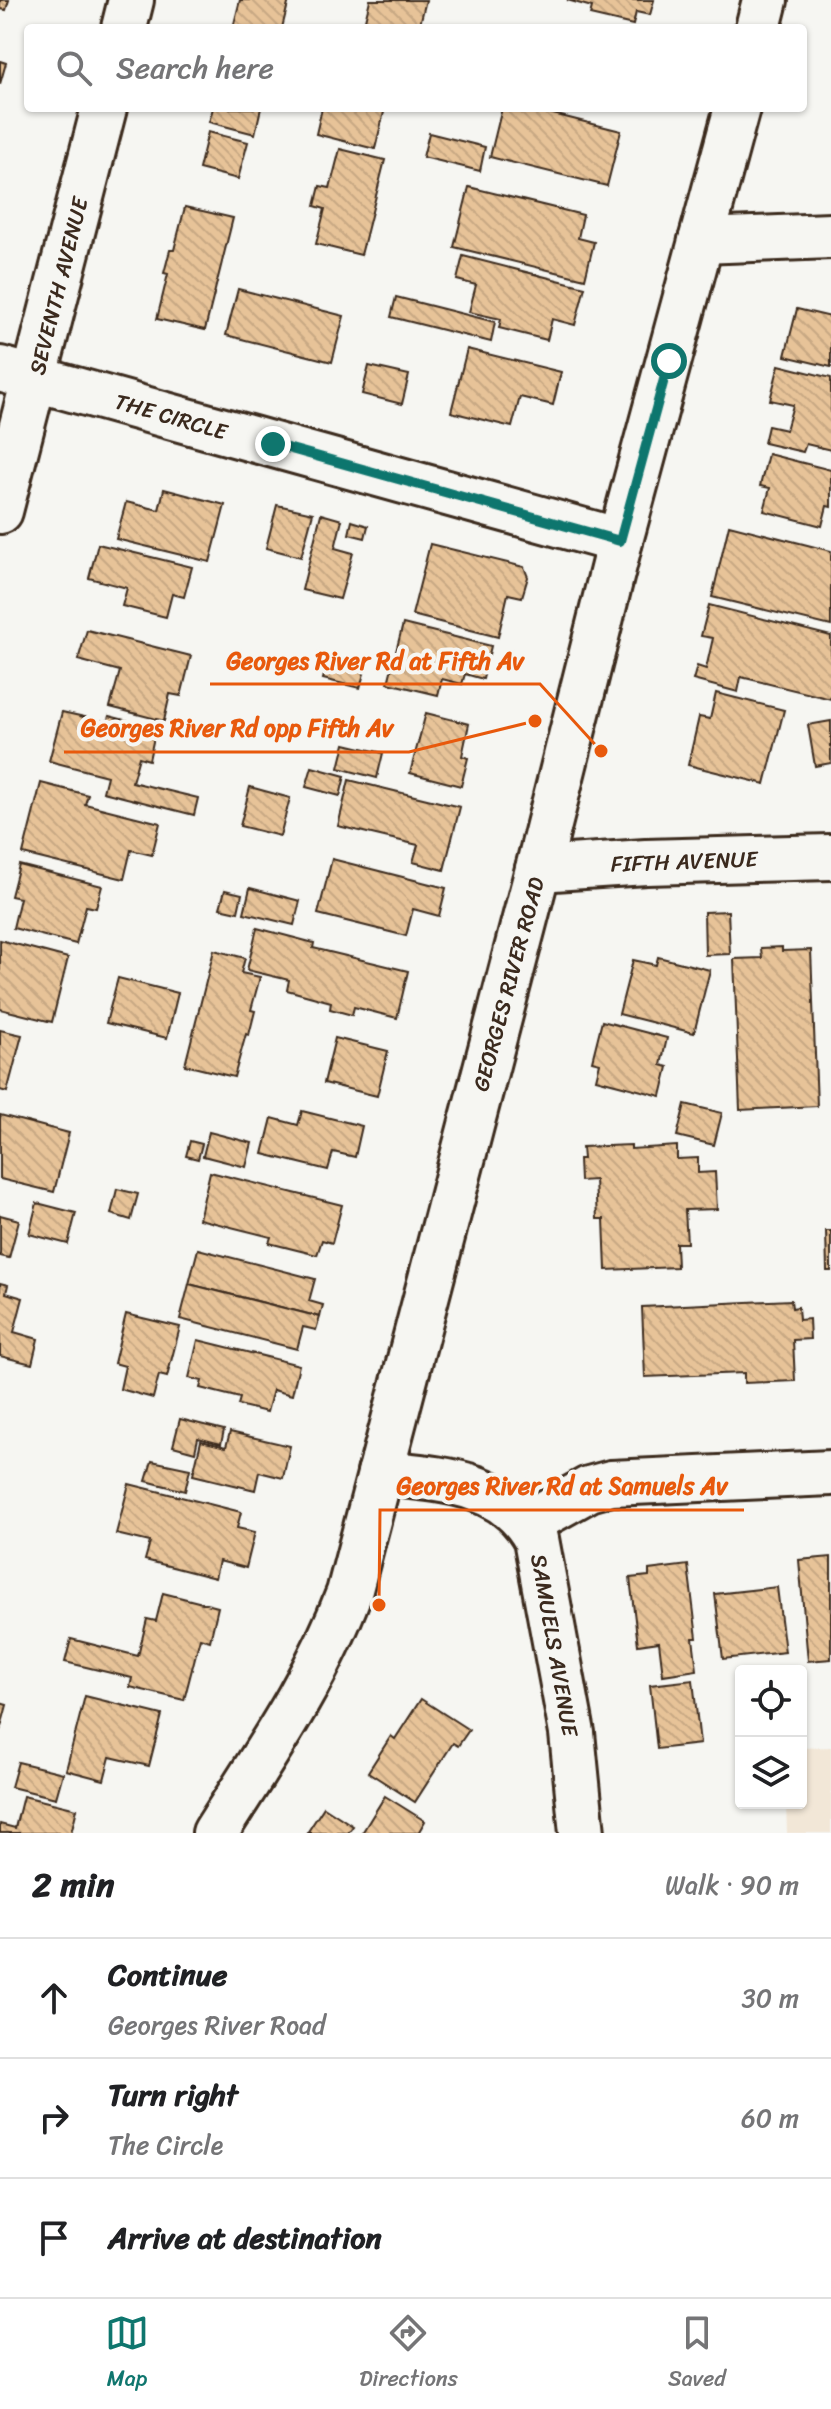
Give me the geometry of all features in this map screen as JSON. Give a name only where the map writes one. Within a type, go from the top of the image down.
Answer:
[{"type":"street","points":[[125,24],[131,0]]},
{"type":"street","points":[[759,24],[765,0]]},
{"type":"street","name":"SEVENTH AVENUE","points":[[0,511],[17,373],[103,112]]},
{"type":"street","name":"GEORGES RIVER ROAD","points":[[215,1833],[309,1684],[349,1593],[538,869],[620,541],[736,112]]},
{"type":"street","points":[[701,241],[831,236]]},
{"type":"street","name":"THE CIRCLE","points":[[17,373],[620,541]]},
{"type":"street","name":"FIFTH AVENUE","points":[[538,869],[646,862],[831,857]]},
{"type":"street","name":"SAMUELS AVENUE","points":[[380,1473],[472,1485],[493,1494],[528,1523],[536,1539],[572,1733],[582,1833]]},
{"type":"street","points":[[528,1523],[589,1489],[611,1483],[831,1473]]},
{"type":"shaded area","points":[[831,1747],[831,1833],[787,1833],[786,1809],[807,1809],[807,1748]]},
{"type":"building","points":[[0,0],[9,0],[6,10],[0,9]]},
{"type":"building","points":[[240,0],[289,0],[283,24],[234,24]]},
{"type":"building","points":[[370,0],[426,0],[420,24],[364,24]]},
{"type":"building","points":[[567,0],[654,0],[650,15],[636,12],[633,24],[590,15],[592,7]]},
{"type":"building","points":[[0,61],[6,63],[0,84]]},
{"type":"building","points":[[212,112],[260,112],[255,134],[209,122]]},
{"type":"building","points":[[321,112],[384,112],[375,149],[316,134]]},
{"type":"building","points":[[501,112],[545,112],[621,131],[607,186],[490,157]]},
{"type":"building","points":[[208,132],[248,142],[238,179],[199,169]]},
{"type":"building","points":[[429,133],[485,147],[480,171],[423,157]]},
{"type":"building","points":[[340,149],[385,160],[361,255],[316,244],[325,209],[315,206],[320,186],[330,188]]},
{"type":"building","points":[[469,187],[583,215],[578,238],[594,242],[585,279],[454,247]]},
{"type":"building","points":[[185,207],[233,218],[205,330],[157,319],[168,274],[164,273],[170,250],[174,250]]},
{"type":"building","points":[[463,256],[585,287],[575,325],[552,319],[547,340],[499,328],[501,319],[469,312],[476,285],[457,280]]},
{"type":"building","points":[[238,289],[344,316],[332,362],[226,335]]},
{"type":"building","points":[[396,297],[495,322],[491,342],[391,317]]},
{"type":"building","points":[[797,309],[831,317],[831,367],[785,356]]},
{"type":"building","points":[[467,349],[561,372],[553,405],[520,397],[512,427],[451,412]]},
{"type":"building","points":[[779,365],[831,378],[831,450],[806,444],[803,452],[764,443],[768,426],[786,430],[793,405],[770,400]]},
{"type":"building","points":[[369,366],[409,375],[402,404],[362,394]]},
{"type":"building","points":[[768,454],[831,470],[831,507],[827,506],[822,526],[764,511],[770,488],[760,486]]},
{"type":"building","points":[[164,489],[225,505],[210,562],[116,539],[126,502],[159,510]]},
{"type":"building","points":[[277,505],[313,513],[301,557],[266,548]]},
{"type":"building","points":[[321,514],[342,520],[335,548],[353,553],[340,599],[302,590]]},
{"type":"building","points":[[352,521],[368,526],[365,538],[349,534]]},
{"type":"building","points":[[729,525],[831,551],[831,626],[712,597]]},
{"type":"building","points":[[98,544],[192,567],[184,597],[172,594],[166,617],[122,606],[127,588],[89,578]]},
{"type":"building","points":[[430,544],[524,567],[528,577],[522,597],[508,594],[498,637],[412,615]]},
{"type":"building","points":[[709,605],[831,636],[831,699],[741,677],[738,692],[693,680],[697,666],[706,669],[713,638],[701,636]]},
{"type":"building","points":[[403,624],[491,646],[483,679],[465,674],[462,684],[442,679],[438,695],[388,683]]},
{"type":"building","points":[[87,630],[191,656],[181,696],[170,694],[164,721],[110,707],[120,671],[78,660]]},
{"type":"building","points":[[329,656],[366,666],[360,688],[323,679]]},
{"type":"building","points":[[716,693],[784,710],[765,784],[688,765],[699,717],[710,719]]},
{"type":"building","points":[[62,712],[107,722],[109,716],[156,728],[149,760],[139,757],[132,782],[198,798],[194,815],[103,792],[107,776],[49,761]]},
{"type":"building","points":[[426,713],[469,724],[462,756],[468,758],[461,786],[410,773]]},
{"type":"building","points":[[831,721],[831,763],[815,766],[808,725]]},
{"type":"building","points":[[345,744],[383,753],[377,778],[339,768]]},
{"type":"building","points":[[312,767],[345,776],[340,796],[306,787]]},
{"type":"building","points":[[349,780],[460,807],[444,870],[413,862],[418,845],[338,826]]},
{"type":"building","points":[[41,783],[88,795],[85,804],[160,823],[152,855],[131,850],[124,879],[23,854]]},
{"type":"building","points":[[250,787],[290,798],[280,836],[240,826]]},
{"type":"building","points":[[332,859],[446,888],[439,916],[413,909],[406,936],[318,914]]},
{"type":"building","points":[[19,865],[102,886],[96,908],[86,906],[76,944],[13,928],[20,898],[11,896]]},
{"type":"building","points":[[250,888],[300,901],[294,925],[244,913]]},
{"type":"building","points":[[225,890],[242,894],[238,912],[220,908]]},
{"type":"building","points":[[728,911],[730,954],[705,955],[704,912]]},
{"type":"building","points":[[257,928],[314,943],[313,948],[408,971],[397,1018],[354,1007],[352,1015],[330,1009],[331,1002],[287,990],[289,980],[247,970]]},
{"type":"building","points":[[0,940],[68,958],[52,1022],[0,1009]]},
{"type":"building","points":[[782,947],[782,951],[811,950],[817,1106],[740,1110],[734,959],[762,958],[761,948]]},
{"type":"building","points":[[214,950],[245,958],[241,973],[260,977],[251,1010],[255,1011],[249,1035],[246,1034],[234,1077],[185,1065]]},
{"type":"building","points":[[658,957],[710,970],[694,1033],[619,1014],[633,960],[656,965]]},
{"type":"building","points":[[118,978],[178,993],[167,1038],[106,1023]]},
{"type":"building","points":[[602,1021],[667,1038],[661,1065],[668,1067],[661,1096],[596,1079],[600,1063],[592,1061]]},
{"type":"building","points":[[0,1030],[22,1035],[7,1092],[0,1090]]},
{"type":"building","points":[[335,1038],[388,1051],[377,1096],[324,1083]]},
{"type":"building","points":[[685,1104],[722,1113],[714,1145],[677,1136]]},
{"type":"building","points":[[302,1111],[362,1126],[355,1157],[333,1152],[328,1170],[263,1154],[272,1118],[298,1125]]},
{"type":"building","points":[[0,1115],[69,1133],[54,1192],[0,1179]]},
{"type":"building","points":[[209,1132],[252,1143],[246,1167],[203,1156]]},
{"type":"building","points":[[190,1141],[202,1144],[198,1159],[186,1156]]},
{"type":"building","points":[[631,1145],[631,1149],[677,1146],[677,1159],[698,1158],[698,1173],[715,1172],[717,1209],[685,1210],[687,1243],[676,1243],[677,1267],[606,1270],[604,1219],[597,1219],[595,1180],[580,1181],[579,1159],[583,1159],[582,1147]]},
{"type":"building","points":[[210,1172],[342,1205],[332,1243],[322,1240],[317,1255],[269,1243],[271,1237],[199,1219]]},
{"type":"building","points":[[117,1189],[138,1194],[131,1220],[111,1214]]},
{"type":"building","points":[[37,1203],[76,1213],[68,1244],[29,1234]]},
{"type":"building","points":[[0,1215],[19,1220],[9,1258],[0,1256]]},
{"type":"building","points":[[826,1231],[831,1231],[831,1271],[827,1271]]},
{"type":"building","points":[[198,1249],[315,1279],[309,1301],[323,1305],[320,1317],[189,1284]]},
{"type":"building","points":[[0,1283],[8,1285],[6,1293],[23,1298],[14,1332],[38,1339],[32,1364],[0,1356]]},
{"type":"building","points":[[189,1284],[320,1317],[316,1330],[303,1327],[297,1349],[180,1319]]},
{"type":"building","points":[[791,1300],[792,1308],[798,1307],[799,1320],[809,1319],[810,1339],[793,1340],[795,1381],[744,1383],[744,1373],[645,1377],[642,1307]]},
{"type":"building","points":[[126,1314],[180,1327],[167,1377],[159,1375],[153,1398],[120,1389],[125,1366],[114,1363]]},
{"type":"building","points":[[198,1340],[299,1365],[292,1395],[273,1390],[267,1412],[238,1405],[240,1398],[200,1388],[202,1381],[189,1378]]},
{"type":"building","points":[[180,1419],[224,1430],[221,1444],[198,1438],[195,1452],[173,1446]]},
{"type":"building","points":[[230,1432],[290,1446],[283,1478],[259,1472],[255,1490],[193,1475],[201,1441],[226,1447]]},
{"type":"building","points":[[152,1461],[190,1469],[185,1491],[146,1481]]},
{"type":"building","points":[[129,1484],[241,1512],[237,1528],[255,1532],[246,1568],[219,1561],[215,1578],[145,1560],[150,1542],[116,1534]]},
{"type":"building","points":[[831,1557],[831,1659],[808,1661],[799,1560]]},
{"type":"building","points":[[688,1565],[697,1638],[693,1638],[697,1670],[663,1675],[659,1642],[638,1645],[630,1578],[649,1576],[649,1570]]},
{"type":"building","points":[[777,1587],[785,1652],[723,1659],[715,1594]]},
{"type":"building","points":[[163,1593],[218,1607],[210,1641],[200,1638],[184,1700],[130,1687],[132,1678],[65,1662],[71,1639],[138,1656],[147,1619],[156,1621]]},
{"type":"building","points":[[693,1680],[700,1744],[657,1749],[650,1685]]},
{"type":"building","points":[[85,1696],[162,1715],[149,1766],[110,1757],[104,1780],[66,1770]]},
{"type":"building","points":[[421,1699],[469,1730],[458,1746],[453,1743],[415,1802],[368,1772],[391,1736],[395,1739]]},
{"type":"building","points":[[0,1703],[7,1705],[0,1731]]},
{"type":"building","points":[[18,1762],[63,1773],[56,1798],[11,1787]]},
{"type":"building","points":[[23,1796],[77,1809],[71,1833],[0,1833],[0,1824],[15,1828]]},
{"type":"building","points":[[385,1796],[425,1821],[418,1833],[362,1833]]},
{"type":"building","points":[[324,1807],[353,1826],[348,1833],[307,1833]]},
{"type":"place","name":"Georges River Rd opp Fifth Av","points":[[535,721]]},
{"type":"place","name":"Georges River Rd at Fifth Av","points":[[601,751]]},
{"type":"place","name":"Georges River Rd at Samuels Av","points":[[379,1605]]},
{"type":"route","points":[[273,444],[620,541],[669,361]]}]
